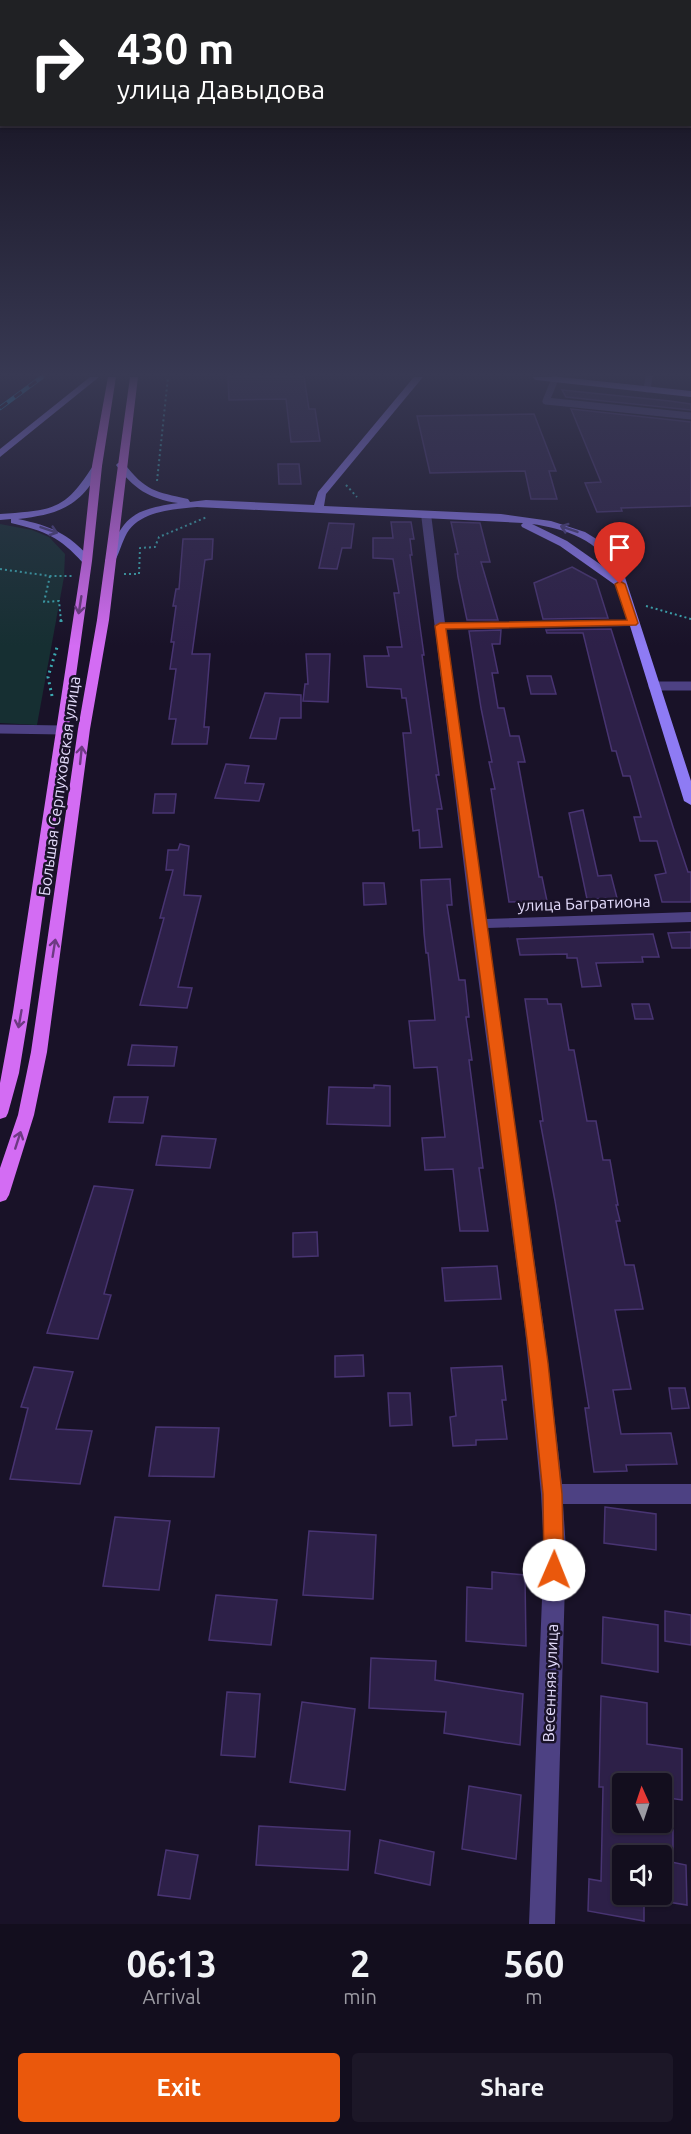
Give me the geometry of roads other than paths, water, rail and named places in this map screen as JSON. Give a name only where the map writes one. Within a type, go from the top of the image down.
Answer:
[{"type":"main road","name":"Большая Серпуховская улица","points":[[0,1113],[11,1073],[21,1012],[87,561],[97,467]]},
{"type":"main road","name":"Большая Серпуховская улица","points":[[0,1195],[26,1115],[39,1052],[84,729],[103,620],[121,467]]},
{"type":"street","points":[[0,518],[35,514],[63,507],[88,485],[97,467]]},
{"type":"street","points":[[122,467],[136,485],[146,492],[178,500],[501,517],[541,522],[580,532],[602,547],[617,568],[620,584],[691,801]]},
{"type":"street","points":[[319,508],[321,494],[343,467]]},
{"type":"street","points":[[111,561],[126,526],[135,520],[167,508],[206,503]]},
{"type":"street","name":"Весенняя улица","points":[[426,514],[478,924],[539,1363],[553,1494],[555,1549],[542,1924]]},
{"type":"street","points":[[501,517],[552,536],[584,556],[620,584]]},
{"type":"street","points":[[0,518],[54,531],[70,541],[87,561]]},
{"type":"street","points":[[440,626],[633,623]]},
{"type":"street","name":"улица Багратиона","points":[[478,924],[691,917]]},
{"type":"street","points":[[553,1494],[691,1494]]},
{"type":"lane","points":[[654,686],[691,686]]},
{"type":"lane","points":[[0,729],[63,730]]}]
